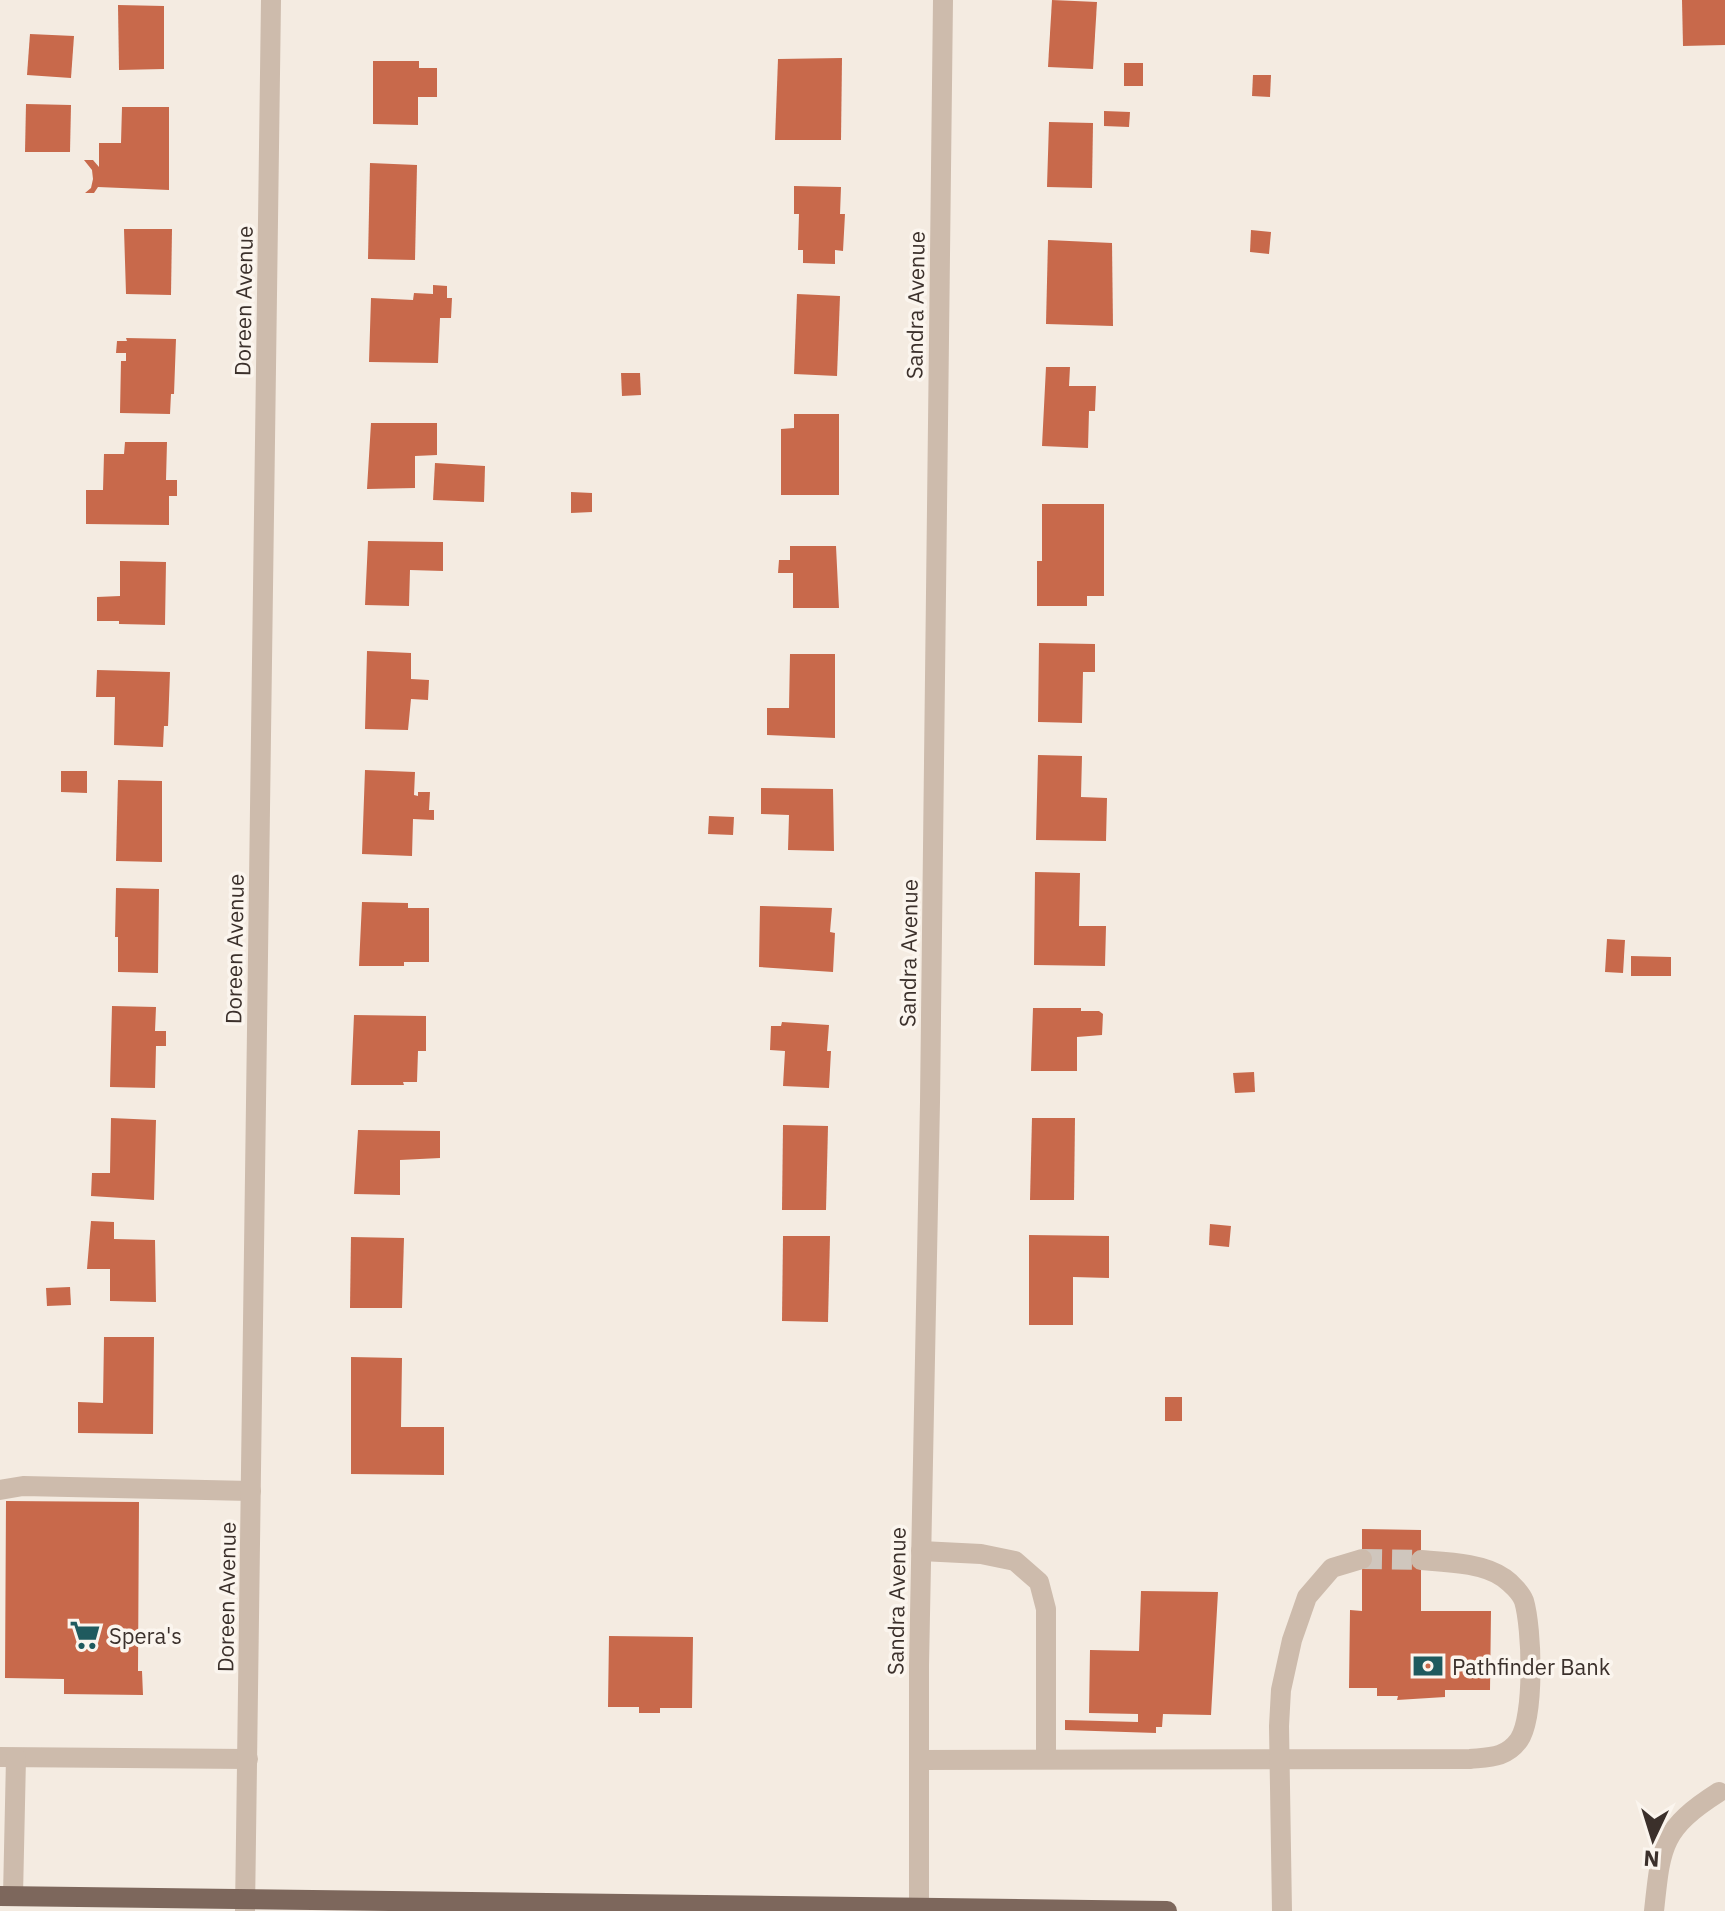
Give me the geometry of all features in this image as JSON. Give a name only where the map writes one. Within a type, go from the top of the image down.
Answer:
[{"type":"main road","points":[[6,1896],[245,1905],[1167,1911]]},
{"type":"street","name":"Doreen Avenue","points":[[245,1905],[271,0]]},
{"type":"street","name":"Sandra Avenue","points":[[919,1907],[921,1551],[930,1102],[943,0]]},
{"type":"street","points":[[0,1490],[23,1486],[251,1491]]},
{"type":"street","points":[[921,1551],[981,1554],[1015,1561],[1039,1582],[1046,1609],[1046,1759]]},
{"type":"street","points":[[1282,1911],[1281,1690],[1292,1640],[1307,1597],[1332,1568],[1362,1559]]},
{"type":"street","points":[[919,1760],[1470,1759],[1503,1756],[1520,1738],[1529,1703],[1531,1631],[1523,1597],[1503,1577],[1462,1563],[1421,1560]]},
{"type":"street","points":[[6,1896],[8,1758],[248,1759]]},
{"type":"street","points":[[1654,1911],[1659,1871],[1669,1834],[1690,1811],[1719,1792]]},
{"type":"building","points":[[1052,0],[1097,2],[1093,69],[1048,67]]},
{"type":"building","points":[[1682,0],[1725,0],[1725,45],[1683,46]]},
{"type":"building","points":[[118,5],[164,6],[164,69],[119,70]]},
{"type":"building","points":[[30,34],[74,36],[71,78],[27,75]]},
{"type":"building","points":[[842,58],[841,140],[775,140],[778,59]]},
{"type":"building","points":[[373,61],[419,61],[419,68],[437,68],[437,97],[418,97],[418,125],[373,124]]},
{"type":"building","points":[[1124,63],[1143,63],[1143,86],[1124,86]]},
{"type":"building","points":[[1253,75],[1271,75],[1270,97],[1252,96]]},
{"type":"building","points":[[26,104],[71,105],[70,152],[25,152]]},
{"type":"building","points":[[122,107],[169,107],[169,190],[98,187],[94,193],[85,193],[91,188],[93,179],[92,170],[84,160],[93,160],[99,167],[99,143],[121,143]]},
{"type":"building","points":[[1104,111],[1130,112],[1129,127],[1104,126]]},
{"type":"building","points":[[1049,122],[1093,123],[1092,188],[1047,187]]},
{"type":"building","points":[[370,163],[417,165],[415,260],[368,259]]},
{"type":"building","points":[[794,186],[841,187],[840,214],[845,214],[843,251],[835,250],[835,264],[803,263],[803,250],[798,250],[799,214],[794,214]]},
{"type":"building","points":[[124,229],[172,229],[171,295],[126,294]]},
{"type":"building","points":[[1251,230],[1271,232],[1269,254],[1250,252]]},
{"type":"building","points":[[1048,240],[1112,243],[1113,326],[1046,324]]},
{"type":"building","points":[[433,285],[447,286],[447,298],[452,298],[451,318],[440,318],[438,363],[369,362],[371,298],[413,300],[414,293],[433,294]]},
{"type":"building","points":[[797,294],[840,296],[837,376],[794,374]]},
{"type":"building","points":[[126,338],[176,339],[170,414],[120,413],[121,361],[126,361],[126,353],[116,353],[117,341],[127,341]]},
{"type":"building","points":[[1046,367],[1070,367],[1069,386],[1096,386],[1095,411],[1089,411],[1088,448],[1042,446]]},
{"type":"building","points":[[621,373],[640,373],[641,395],[622,396]]},
{"type":"building","points":[[794,414],[839,414],[839,495],[781,495],[781,429],[794,428]]},
{"type":"building","points":[[371,423],[437,423],[437,455],[415,456],[415,488],[367,489]]},
{"type":"building","points":[[125,442],[167,442],[166,480],[177,480],[177,496],[169,496],[169,525],[86,524],[86,490],[103,490],[104,454],[124,454]]},
{"type":"building","points":[[435,463],[485,466],[484,502],[433,500]]},
{"type":"building","points":[[571,492],[592,493],[592,512],[571,513]]},
{"type":"building","points":[[1042,504],[1104,504],[1104,596],[1087,596],[1087,606],[1037,606],[1037,561],[1042,561]]},
{"type":"building","points":[[368,541],[443,542],[443,571],[410,570],[409,606],[365,605]]},
{"type":"building","points":[[790,546],[836,546],[839,608],[793,608],[793,573],[778,573],[779,560],[790,560]]},
{"type":"building","points":[[120,561],[166,562],[165,625],[97,621],[97,597],[120,596]]},
{"type":"building","points":[[1039,643],[1095,644],[1095,672],[1083,672],[1082,723],[1038,722]]},
{"type":"building","points":[[367,651],[411,653],[411,679],[429,680],[428,700],[411,699],[408,730],[365,729]]},
{"type":"building","points":[[790,654],[835,654],[835,738],[767,735],[767,708],[789,708]]},
{"type":"building","points":[[97,670],[170,672],[168,726],[164,726],[163,747],[114,745],[115,697],[96,697]]},
{"type":"building","points":[[1038,755],[1082,756],[1081,797],[1107,798],[1106,841],[1036,840]]},
{"type":"building","points":[[365,770],[415,772],[414,795],[430,792],[429,810],[434,810],[434,820],[413,819],[412,856],[362,854]]},
{"type":"building","points":[[61,771],[87,771],[87,793],[61,792]]},
{"type":"building","points":[[118,780],[162,781],[162,862],[116,861]]},
{"type":"building","points":[[761,788],[833,789],[834,851],[788,850],[789,815],[761,814]]},
{"type":"building","points":[[709,816],[734,817],[733,835],[708,834]]},
{"type":"building","points":[[1035,872],[1080,873],[1079,926],[1106,926],[1105,966],[1034,965]]},
{"type":"building","points":[[116,888],[159,889],[158,973],[118,972]]},
{"type":"building","points":[[362,902],[408,903],[408,908],[429,908],[429,962],[404,962],[404,966],[359,966]]},
{"type":"building","points":[[760,906],[832,908],[830,932],[835,933],[833,972],[759,967]]},
{"type":"building","points":[[1607,939],[1625,940],[1623,973],[1605,972]]},
{"type":"building","points":[[1631,956],[1671,957],[1671,976],[1631,976]]},
{"type":"building","points":[[112,1006],[156,1007],[155,1031],[166,1031],[166,1046],[156,1046],[155,1088],[110,1087]]},
{"type":"building","points":[[1033,1008],[1081,1008],[1081,1011],[1099,1011],[1103,1014],[1102,1035],[1077,1037],[1077,1071],[1031,1071]]},
{"type":"building","points":[[354,1015],[426,1016],[426,1051],[418,1051],[417,1082],[403,1082],[404,1085],[351,1085]]},
{"type":"building","points":[[782,1022],[829,1025],[829,1088],[783,1086],[785,1051],[770,1050],[771,1026],[781,1026]]},
{"type":"building","points":[[1254,1072],[1255,1092],[1235,1093],[1233,1073]]},
{"type":"building","points":[[111,1118],[156,1120],[154,1200],[91,1196],[92,1173],[110,1173]]},
{"type":"building","points":[[1032,1118],[1075,1118],[1074,1200],[1030,1200]]},
{"type":"building","points":[[783,1125],[828,1126],[826,1210],[782,1210]]},
{"type":"building","points":[[358,1130],[440,1131],[440,1158],[400,1160],[400,1195],[354,1194]]},
{"type":"building","points":[[91,1221],[114,1222],[114,1239],[155,1240],[156,1302],[110,1301],[110,1269],[87,1269]]},
{"type":"building","points":[[1210,1224],[1231,1226],[1229,1247],[1209,1245]]},
{"type":"building","points":[[1029,1235],[1109,1236],[1109,1278],[1073,1277],[1073,1325],[1029,1325]]},
{"type":"building","points":[[783,1236],[830,1236],[828,1322],[782,1321]]},
{"type":"building","points":[[351,1237],[404,1238],[402,1308],[350,1308]]},
{"type":"building","points":[[70,1287],[71,1305],[47,1306],[46,1288]]},
{"type":"building","points":[[104,1337],[154,1337],[153,1434],[78,1433],[78,1402],[103,1403]]},
{"type":"building","points":[[351,1357],[402,1358],[401,1427],[444,1427],[444,1475],[351,1474]]},
{"type":"building","points":[[1165,1397],[1182,1397],[1182,1421],[1165,1421]]},
{"type":"building","points":[[6,1501],[139,1502],[138,1671],[142,1671],[143,1695],[64,1694],[64,1679],[5,1678]]},
{"type":"building","points":[[1362,1529],[1421,1530],[1421,1611],[1491,1611],[1490,1690],[1445,1690],[1445,1697],[1397,1700],[1398,1696],[1377,1696],[1377,1688],[1349,1688],[1350,1610],[1362,1611]]},
{"type":"building","points":[[1141,1591],[1218,1592],[1211,1715],[1163,1714],[1162,1727],[1156,1727],[1156,1733],[1065,1730],[1065,1720],[1138,1722],[1138,1714],[1089,1713],[1090,1650],[1139,1651]]},
{"type":"building","points":[[609,1636],[693,1637],[692,1708],[660,1708],[660,1713],[639,1713],[639,1707],[608,1707]]},
{"type":"tunnel","points":[[1362,1559],[1421,1560]]},
{"type":"place","name":"Spera's","points":[[85,1635]]},
{"type":"place","name":"Pathfinder Bank","points":[[1428,1666]]}]
